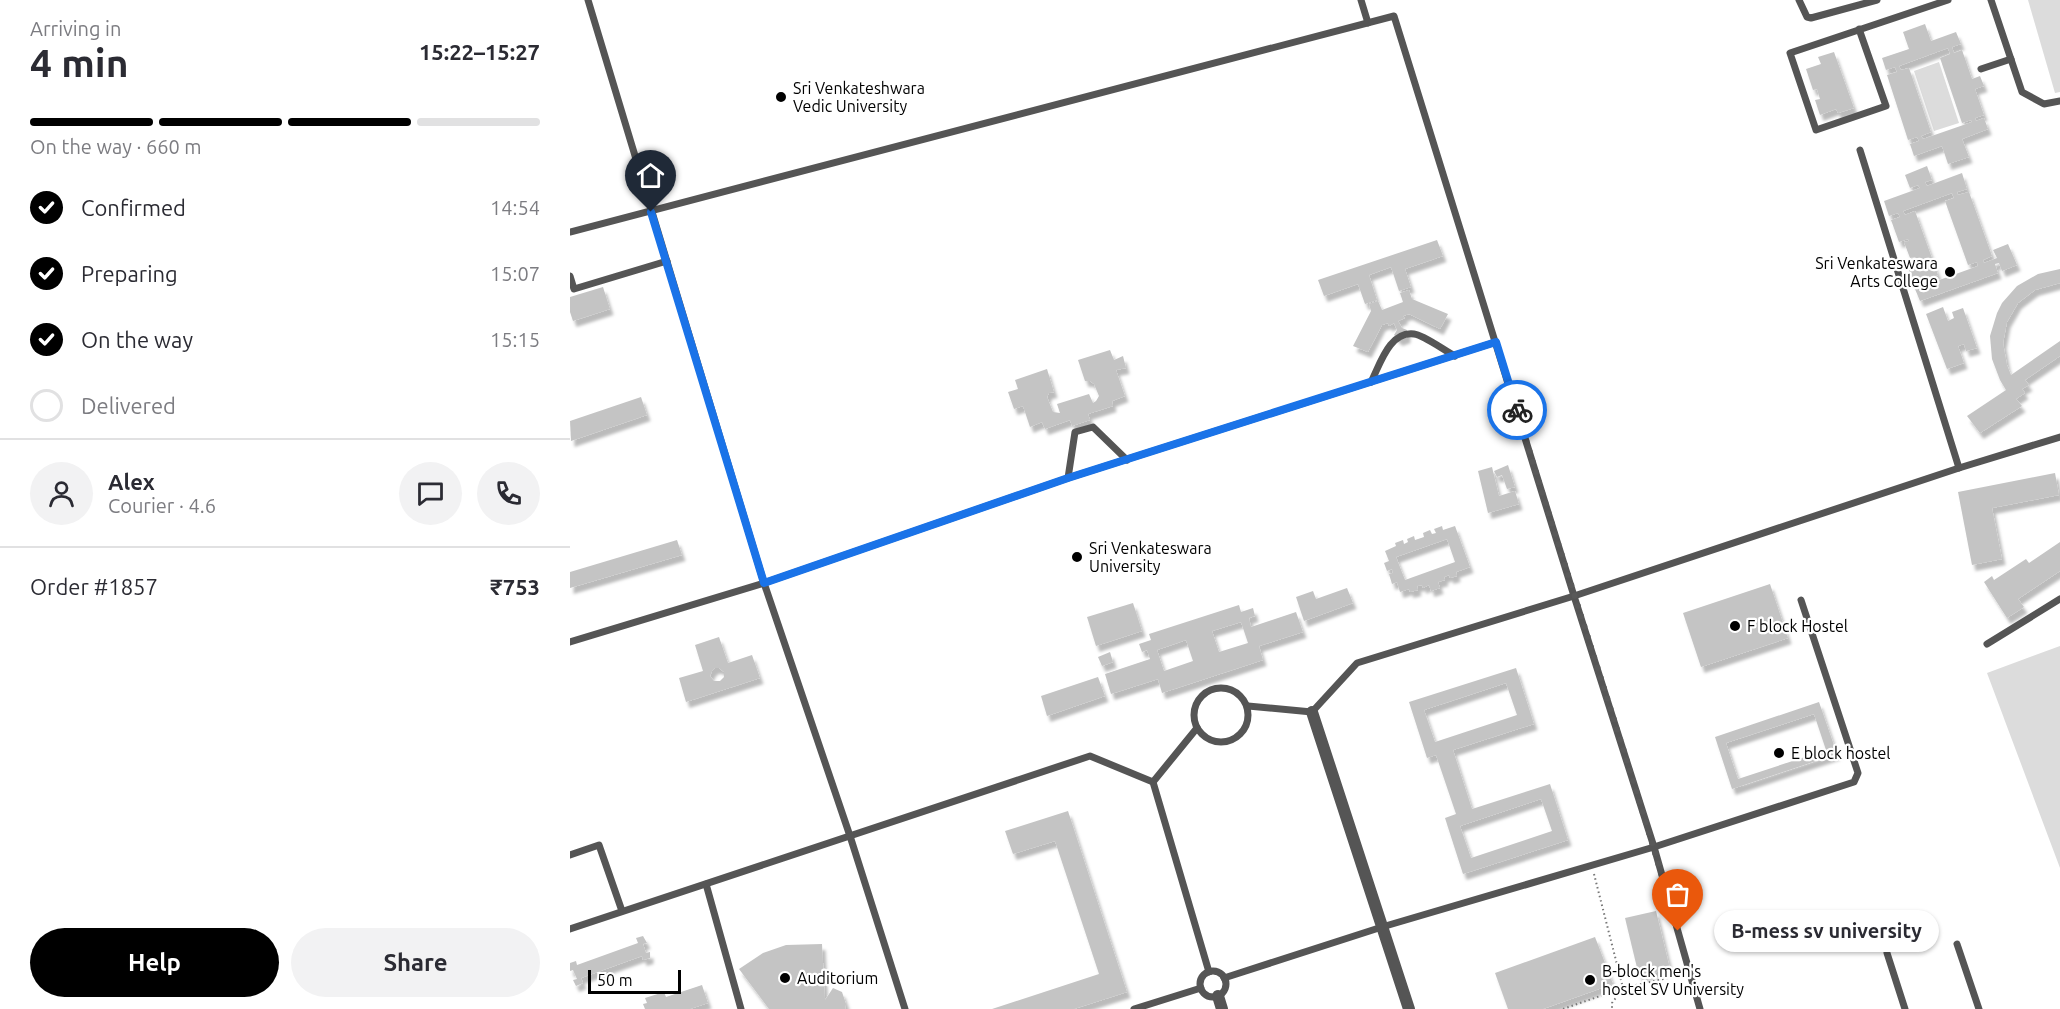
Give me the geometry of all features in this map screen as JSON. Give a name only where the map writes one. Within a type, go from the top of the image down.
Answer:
[{"type":"street","points":[[1312,712],[1409,1009]]},
{"type":"street","points":[[1218,996],[1222,1009]]},
{"type":"lane","points":[[588,0],[764,583],[850,836],[905,1009]]},
{"type":"lane","points":[[1361,0],[1368,23]]},
{"type":"lane","points":[[1799,0],[1807,17],[1810,18],[1877,0]]},
{"type":"lane","points":[[1859,29],[1886,106],[1816,130],[1790,53],[1859,29],[1948,0]]},
{"type":"lane","points":[[1991,0],[2022,92],[2044,105],[2060,101]]},
{"type":"lane","points":[[570,232],[1394,16],[1654,847],[1700,1009]]},
{"type":"lane","points":[[1981,69],[2011,59]]},
{"type":"lane","points":[[1860,150],[1959,468]]},
{"type":"lane","points":[[570,276],[574,290],[667,261]]},
{"type":"lane","points":[[1371,382],[1392,342],[1402,335],[1415,333],[1455,356]]},
{"type":"lane","points":[[570,642],[764,583],[1068,478],[1496,342]]},
{"type":"lane","points":[[1068,478],[1075,432],[1093,427],[1127,460]]},
{"type":"lane","points":[[1248,706],[1312,712],[1358,663],[1574,597],[1959,468],[2060,437]]},
{"type":"lane","points":[[1987,644],[2060,599]]},
{"type":"lane","points":[[1224,978],[1382,927],[1654,847],[1854,782],[1858,773],[1801,600]]},
{"type":"lane","points":[[1228,688],[1237,692],[1248,706],[1247,724],[1236,738],[1219,742],[1210,740],[1197,728],[1194,710],[1197,702],[1210,690],[1228,688]]},
{"type":"lane","points":[[1153,782],[1197,728]]},
{"type":"lane","points":[[570,929],[1090,756],[1153,782]]},
{"type":"lane","points":[[1153,782],[1209,972]]},
{"type":"lane","points":[[570,855],[598,845],[622,911]]},
{"type":"lane","points":[[706,884],[741,1009]]},
{"type":"lane","points":[[1957,944],[1979,1009]]},
{"type":"lane","points":[[1887,953],[1905,1009]]},
{"type":"lane","points":[[1215,971],[1224,978],[1225,988],[1218,996],[1208,996],[1200,988],[1202,978],[1209,972],[1215,971]]},
{"type":"lane","points":[[1134,1009],[1200,988]]},
{"type":"path","points":[[1592,865],[1623,988]]},
{"type":"path","points":[[1563,1009],[1623,988],[1690,974]]},
{"type":"path","points":[[1612,1009],[1612,1003],[1623,988]]},
{"type":"shaded area","points":[[2028,0],[2060,0],[2060,92],[2055,93]]},
{"type":"shaded area","points":[[1939,62],[1959,123],[1934,131],[1914,71]]},
{"type":"shaded area","points":[[2060,646],[2060,868],[1987,673]]},
{"type":"building","points":[[1925,24],[1931,41],[1956,32],[1961,44],[1952,47],[1954,53],[1962,50],[1972,79],[1980,76],[1984,86],[1975,89],[1984,115],[1975,118],[1976,121],[1984,118],[1988,129],[1962,139],[1969,157],[1948,164],[1942,146],[1914,156],[1910,144],[1919,141],[1917,137],[1908,140],[1887,75],[1897,72],[1895,67],[1886,70],[1882,58],[1909,49],[1903,32]],"holes":[[[1948,48],[1950,54],[1940,58],[1962,123],[1971,120],[1972,122],[1923,139],[1921,136],[1931,132],[1909,68],[1901,70],[1899,66]]]},
{"type":"building","points":[[1834,52],[1854,108],[1838,113],[1836,109],[1820,115],[1815,100],[1820,99],[1817,89],[1813,90],[1806,69],[1821,64],[1818,57]]},
{"type":"building","points":[[1927,166],[1932,180],[1925,182],[1927,186],[1962,173],[1967,189],[1957,192],[1958,195],[1969,192],[1992,256],[1983,260],[1984,263],[1997,258],[1993,250],[2008,244],[2017,265],[2002,271],[1999,263],[1995,264],[1998,273],[1920,301],[1915,289],[1925,285],[1924,282],[1914,285],[1906,262],[1916,259],[1915,257],[1910,258],[1904,242],[1909,241],[1908,239],[1899,242],[1891,220],[1900,217],[1898,213],[1889,216],[1884,201],[1920,188],[1918,185],[1910,188],[1905,175]],"holes":[[[1952,193],[1954,198],[1945,201],[1968,265],[1977,262],[1978,266],[1931,283],[1929,278],[1938,275],[1915,211],[1905,215],[1903,211]]]},
{"type":"building","points":[[1437,240],[1443,256],[1405,269],[1411,287],[1399,291],[1391,267],[1369,275],[1377,300],[1365,304],[1358,284],[1324,296],[1318,280]]},
{"type":"building","points":[[2060,269],[2060,283],[2035,290],[2018,303],[2007,322],[2003,343],[2011,375],[2060,341],[2060,356],[2025,380],[2029,385],[2022,389],[2025,393],[2016,399],[2022,406],[1980,433],[1967,416],[2006,390],[1992,359],[1990,336],[1997,313],[2002,303],[2017,286],[2038,274]]},
{"type":"building","points":[[603,287],[610,309],[573,321],[570,312],[570,297]]},
{"type":"building","points":[[1409,290],[1412,299],[1448,314],[1440,329],[1409,314],[1398,321],[1402,328],[1407,330],[1407,337],[1399,340],[1394,335],[1397,330],[1394,323],[1389,326],[1388,323],[1382,325],[1368,352],[1353,346],[1371,311],[1369,304],[1378,301],[1382,310],[1403,302],[1400,293]]},
{"type":"building","points":[[1943,307],[1948,321],[1954,318],[1952,312],[1963,308],[1977,348],[1966,351],[1964,344],[1958,346],[1964,363],[1947,369],[1926,314]]},
{"type":"building","points":[[1110,350],[1114,360],[1123,356],[1126,368],[1116,370],[1125,396],[1112,401],[1113,406],[1088,414],[1090,420],[1072,426],[1070,420],[1045,429],[1042,422],[1030,427],[1023,406],[1014,409],[1008,392],[1018,389],[1015,380],[1047,369],[1054,392],[1049,393],[1047,397],[1053,412],[1060,413],[1057,404],[1089,394],[1093,403],[1099,396],[1094,384],[1085,381],[1078,360]]},
{"type":"building","points":[[641,397],[647,415],[571,441],[570,421]]},
{"type":"building","points":[[1508,465],[1515,487],[1507,489],[1502,475],[1497,477],[1494,471]]},
{"type":"building","points":[[1492,467],[1499,496],[1515,491],[1519,504],[1488,513],[1478,471]]},
{"type":"building","points":[[2055,473],[2059,495],[1992,508],[2002,559],[1972,565],[1958,492]]},
{"type":"building","points":[[1442,526],[1443,530],[1455,526],[1470,567],[1456,572],[1457,576],[1444,577],[1445,580],[1438,582],[1440,588],[1431,591],[1429,585],[1423,588],[1422,585],[1417,586],[1418,590],[1410,592],[1409,589],[1400,592],[1397,582],[1392,584],[1389,574],[1393,573],[1392,569],[1387,571],[1384,563],[1389,561],[1385,551],[1396,546],[1395,543],[1403,540],[1404,544],[1408,542],[1407,539],[1414,536],[1415,540],[1424,537],[1423,533],[1430,530],[1432,534],[1436,533],[1434,529]],"holes":[[[1447,539],[1455,562],[1405,580],[1396,557]]]},
{"type":"building","points":[[677,540],[682,555],[570,588],[570,572]]},
{"type":"building","points":[[2060,542],[2060,571],[2018,599],[2024,607],[2007,618],[1984,582],[1992,576],[1994,580],[2026,559],[2029,563]]},
{"type":"building","name":"F block Hostel","points":[[1770,584],[1788,638],[1701,667],[1683,613]]},
{"type":"building","points":[[1347,588],[1353,603],[1304,621],[1296,597],[1313,591],[1316,599]]},
{"type":"building","points":[[1133,603],[1142,631],[1096,646],[1087,617]]},
{"type":"building","points":[[1239,605],[1241,612],[1253,608],[1255,616],[1249,618],[1251,627],[1296,612],[1303,632],[1259,646],[1263,660],[1162,693],[1158,679],[1111,694],[1105,674],[1150,659],[1147,650],[1142,652],[1139,644],[1151,640],[1149,634]],"holes":[[[1241,622],[1248,643],[1219,652],[1212,631]],[[1186,640],[1193,661],[1164,671],[1157,650]]]},
{"type":"building","points":[[719,637],[728,663],[752,655],[760,678],[686,702],[679,678],[703,671],[695,645]],"holes":[[[715,668],[724,672],[724,677],[720,681],[714,681],[710,676]]]},
{"type":"building","points":[[1110,652],[1113,662],[1102,666],[1098,657]]},
{"type":"building","points":[[1516,668],[1534,724],[1453,750],[1472,809],[1550,784],[1568,840],[1463,874],[1445,818],[1456,814],[1436,755],[1427,758],[1409,702]],"holes":[[[1506,683],[1517,715],[1435,742],[1424,710]],[[1541,799],[1552,831],[1471,858],[1460,826]]]},
{"type":"building","points":[[1098,677],[1105,696],[1047,716],[1041,696]]},
{"type":"building","points":[[1819,702],[1837,754],[1732,789],[1715,737]],"holes":[[[1814,714],[1826,750],[1738,779],[1726,743]]]},
{"type":"building","points":[[1068,811],[1127,992],[1074,1009],[992,1009],[1099,974],[1055,841],[1013,854],[1005,831]]},
{"type":"building","points":[[1656,911],[1670,969],[1639,976],[1625,918]]},
{"type":"building","points":[[643,936],[647,943],[643,944],[646,953],[650,952],[650,958],[643,960],[642,956],[581,978],[583,983],[576,986],[573,980],[577,979],[573,970],[570,971],[570,963],[576,961],[577,965],[638,943],[636,938]]},
{"type":"building","points":[[1595,937],[1613,984],[1543,1009],[1508,1009],[1495,973]]},
{"type":"building","name":"Auditorium","points":[[822,944],[825,1000],[833,988],[842,992],[846,1004],[845,1009],[769,1009],[739,969],[763,953],[786,945]]},
{"type":"building","points":[[702,985],[708,1003],[690,1009],[645,1009],[643,1004],[647,1003],[645,998],[664,992],[666,997]]},
{"type":"way so far","points":[[1517,410],[1654,847],[1678,931]]},
{"type":"place","name":"Sri Venkateshwara Vedic University","points":[[781,97]]},
{"type":"place","name":"Sri Venkateswara Arts College","points":[[1950,272]]},
{"type":"place","name":"Sri Venkateswara University","points":[[1077,557]]},
{"type":"place","name":"F block Hostel","points":[[1735,626]]},
{"type":"place","name":"E block hostel","points":[[1779,753]]},
{"type":"place","name":"B-mess sv university","points":[[1678,931]]},
{"type":"place","name":"Auditorium","points":[[785,978]]},
{"type":"place","name":"B-block men's hostel SV University","points":[[1590,980]]},
{"type":"route","points":[[651,212],[764,583],[1068,478],[1496,342],[1517,410]]}]
